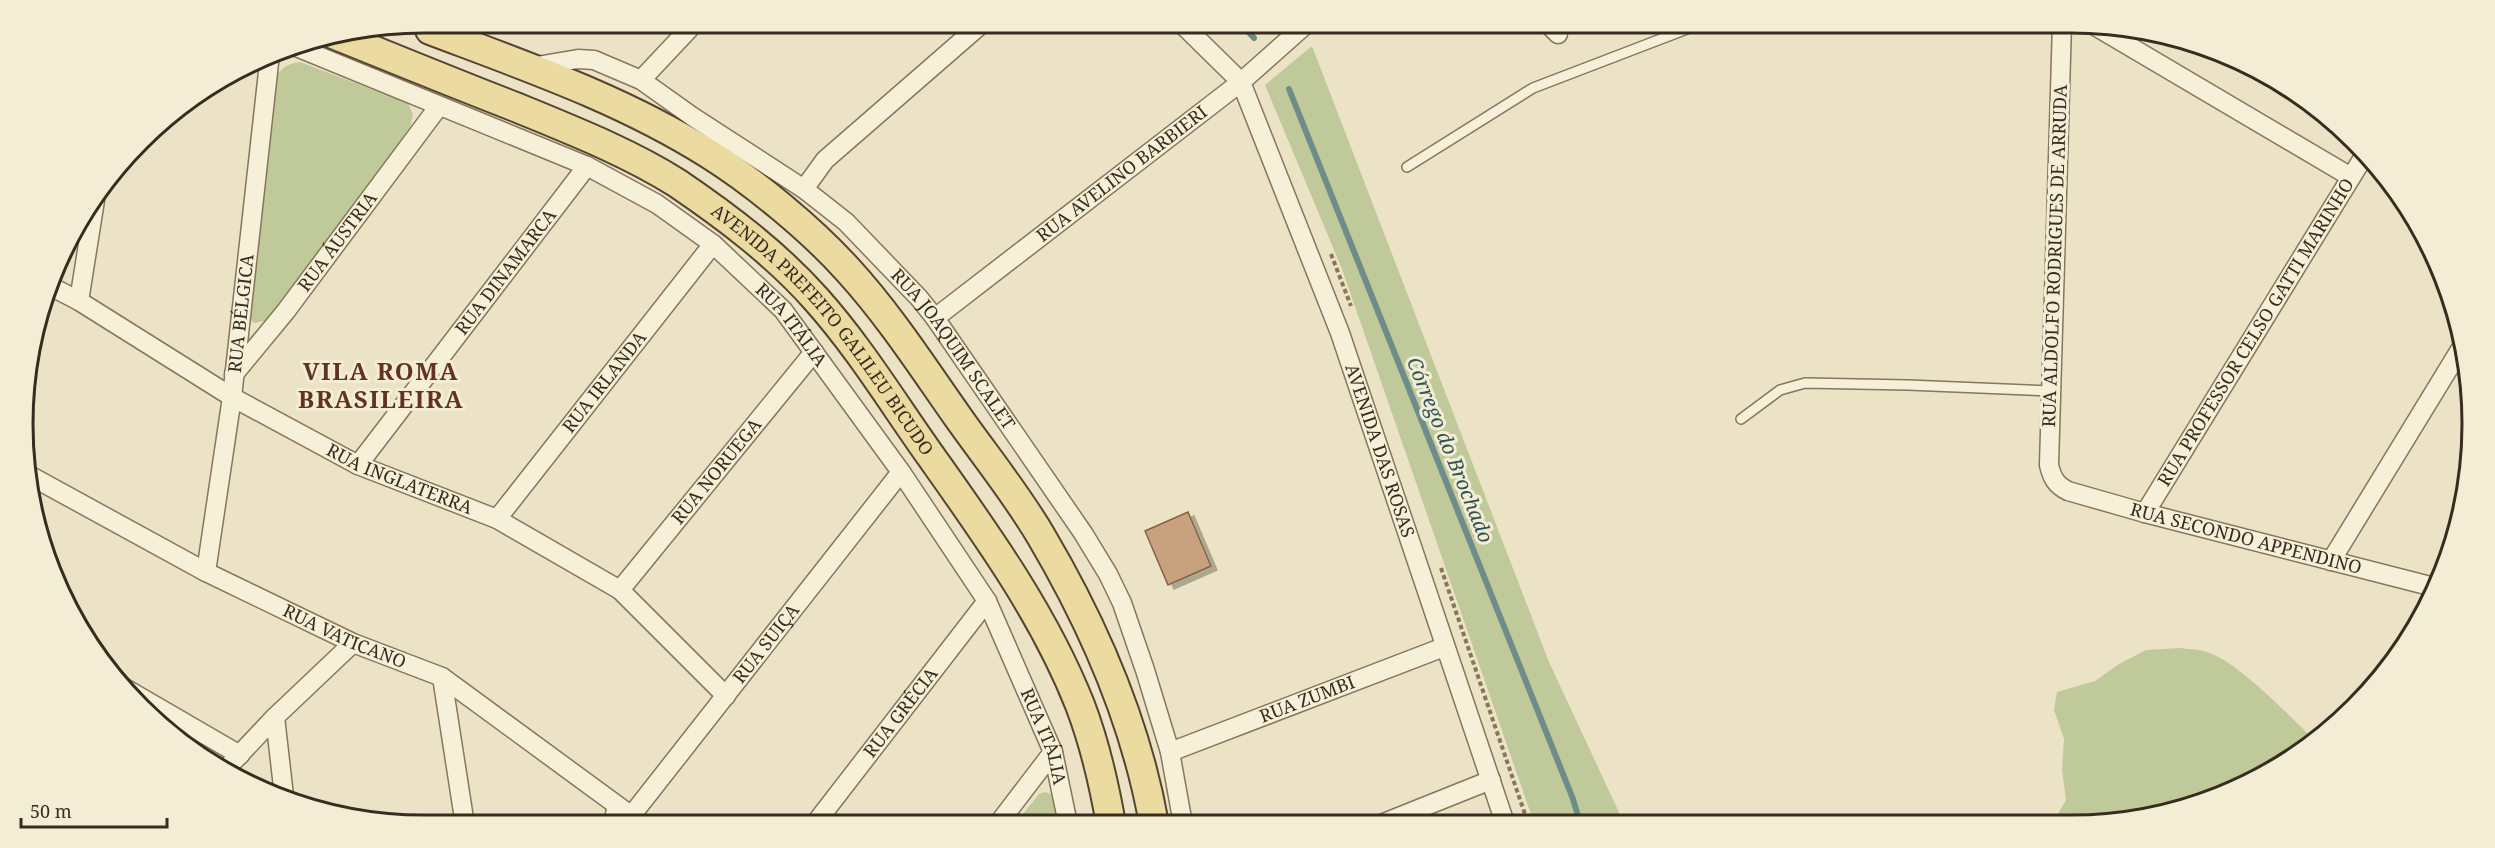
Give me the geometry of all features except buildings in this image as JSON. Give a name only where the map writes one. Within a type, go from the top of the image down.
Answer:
[{"type":"main road","points":[[438,33],[629,109],[712,156],[771,199],[847,269],[890,320],[1040,533],[1074,595],[1122,705],[1149,794],[1152,815]]},
{"type":"main road","name":"AVENIDA PREFEITO GALILEU BICUDO","points":[[350,41],[563,127],[674,182],[730,221],[766,250],[815,298],[842,330],[944,474],[1026,597],[1059,658],[1080,706],[1101,772],[1109,815]]},
{"type":"street","points":[[641,80],[685,33]]},
{"type":"street","points":[[804,189],[825,160],[971,33]]},
{"type":"street","points":[[1191,33],[1241,82]]},
{"type":"street","name":"RUA AVELINO BARBIERI","points":[[935,318],[1241,82],[1296,33]]},
{"type":"street","name":"RUA ALDOLFO RODRIGUES DE ARRUDA","points":[[2059,487],[2052,477],[2049,465],[2062,33]]},
{"type":"street","points":[[2111,35],[2351,177]]},
{"type":"street","name":"RUA ITÁLIA","points":[[307,51],[587,166],[657,204],[713,244],[783,310],[901,472],[987,601],[1053,752],[1066,815]]},
{"type":"street","name":"RUA JOAQUIM SCALET","points":[[528,68],[578,59],[594,60],[641,80],[693,117],[804,189],[846,222],[919,298],[1083,533],[1108,574],[1122,603],[1170,752],[1181,815]]},
{"type":"street","name":"RUA BÉLGICA","points":[[206,572],[232,397],[269,65]]},
{"type":"street","name":"AVENIDA DAS ROSAS","points":[[1241,82],[1340,333],[1502,815]]},
{"type":"street","name":"RUA ÁUSTRIA","points":[[234,374],[286,310],[439,106]]},
{"type":"street","name":"RUA PROFESSOR CELSO GATTI MARINHO","points":[[2145,513],[2361,162]]},
{"type":"street","name":"RUA DINAMARCA","points":[[358,465],[587,166]]},
{"type":"street","points":[[79,301],[92,217]]},
{"type":"street","name":"RUA IRLANDA","points":[[497,519],[713,244]]},
{"type":"street","name":"RUA INGLATERRA","points":[[57,290],[232,397],[358,465],[497,519],[620,590],[726,696]]},
{"type":"street","name":"RUA NORUEGA","points":[[620,590],[814,352]]},
{"type":"street","points":[[2331,561],[2456,357]]},
{"type":"street","name":"RUA SUIÇA","points":[[641,815],[726,696],[901,472]]},
{"type":"street","name":"RUA VATICANO","points":[[37,480],[206,572],[353,644],[442,677],[630,815]]},
{"type":"street","name":"RUA SECONDO APPENDINO","points":[[2059,487],[2145,513],[2427,585]]},
{"type":"street","name":"RUA GRÉCIA","points":[[822,815],[987,601]]},
{"type":"street","points":[[231,764],[275,717],[353,644]]},
{"type":"street","name":"RUA ZUMBI","points":[[1170,752],[1444,647]]},
{"type":"street","points":[[442,677],[463,815]]},
{"type":"street","points":[[152,704],[240,755]]},
{"type":"street","points":[[275,717],[283,788]]},
{"type":"street","points":[[1005,815],[1053,752]]},
{"type":"street","points":[[1404,815],[1491,780]]},
{"type":"lane","points":[[1407,167],[1533,88],[1677,33]]},
{"type":"lane","points":[[1741,419],[1780,390],[1805,383],[2051,391]]},
{"type":"lane","points":[[611,815],[614,803]]},
{"type":"green space","points":[[1312,46],[1549,662],[1620,815],[1531,815],[1342,269],[1265,85]]},
{"type":"green space","points":[[300,62],[408,103],[413,115],[410,127],[284,306],[270,320],[254,323],[247,317],[272,88],[276,77],[282,70]]},
{"type":"green space","points":[[2179,648],[2207,652],[2219,657],[2248,678],[2308,734],[2244,775],[2197,794],[2172,802],[2122,812],[2057,815],[2066,800],[2062,770],[2064,739],[2054,710],[2057,692],[2095,681],[2119,664],[2146,650]]},
{"type":"green space","points":[[1045,792],[1054,795],[1058,815],[1022,815],[1039,794]]},
{"type":"waterway","name":"Córrego do Brochado","points":[[1249,33],[1254,38]]},
{"type":"waterway","name":"Córrego do Brochado","points":[[1289,89],[1578,815]]},
{"type":"district","name":"VILA ROMA BRASILEIRA","points":[[381,386]]}]
